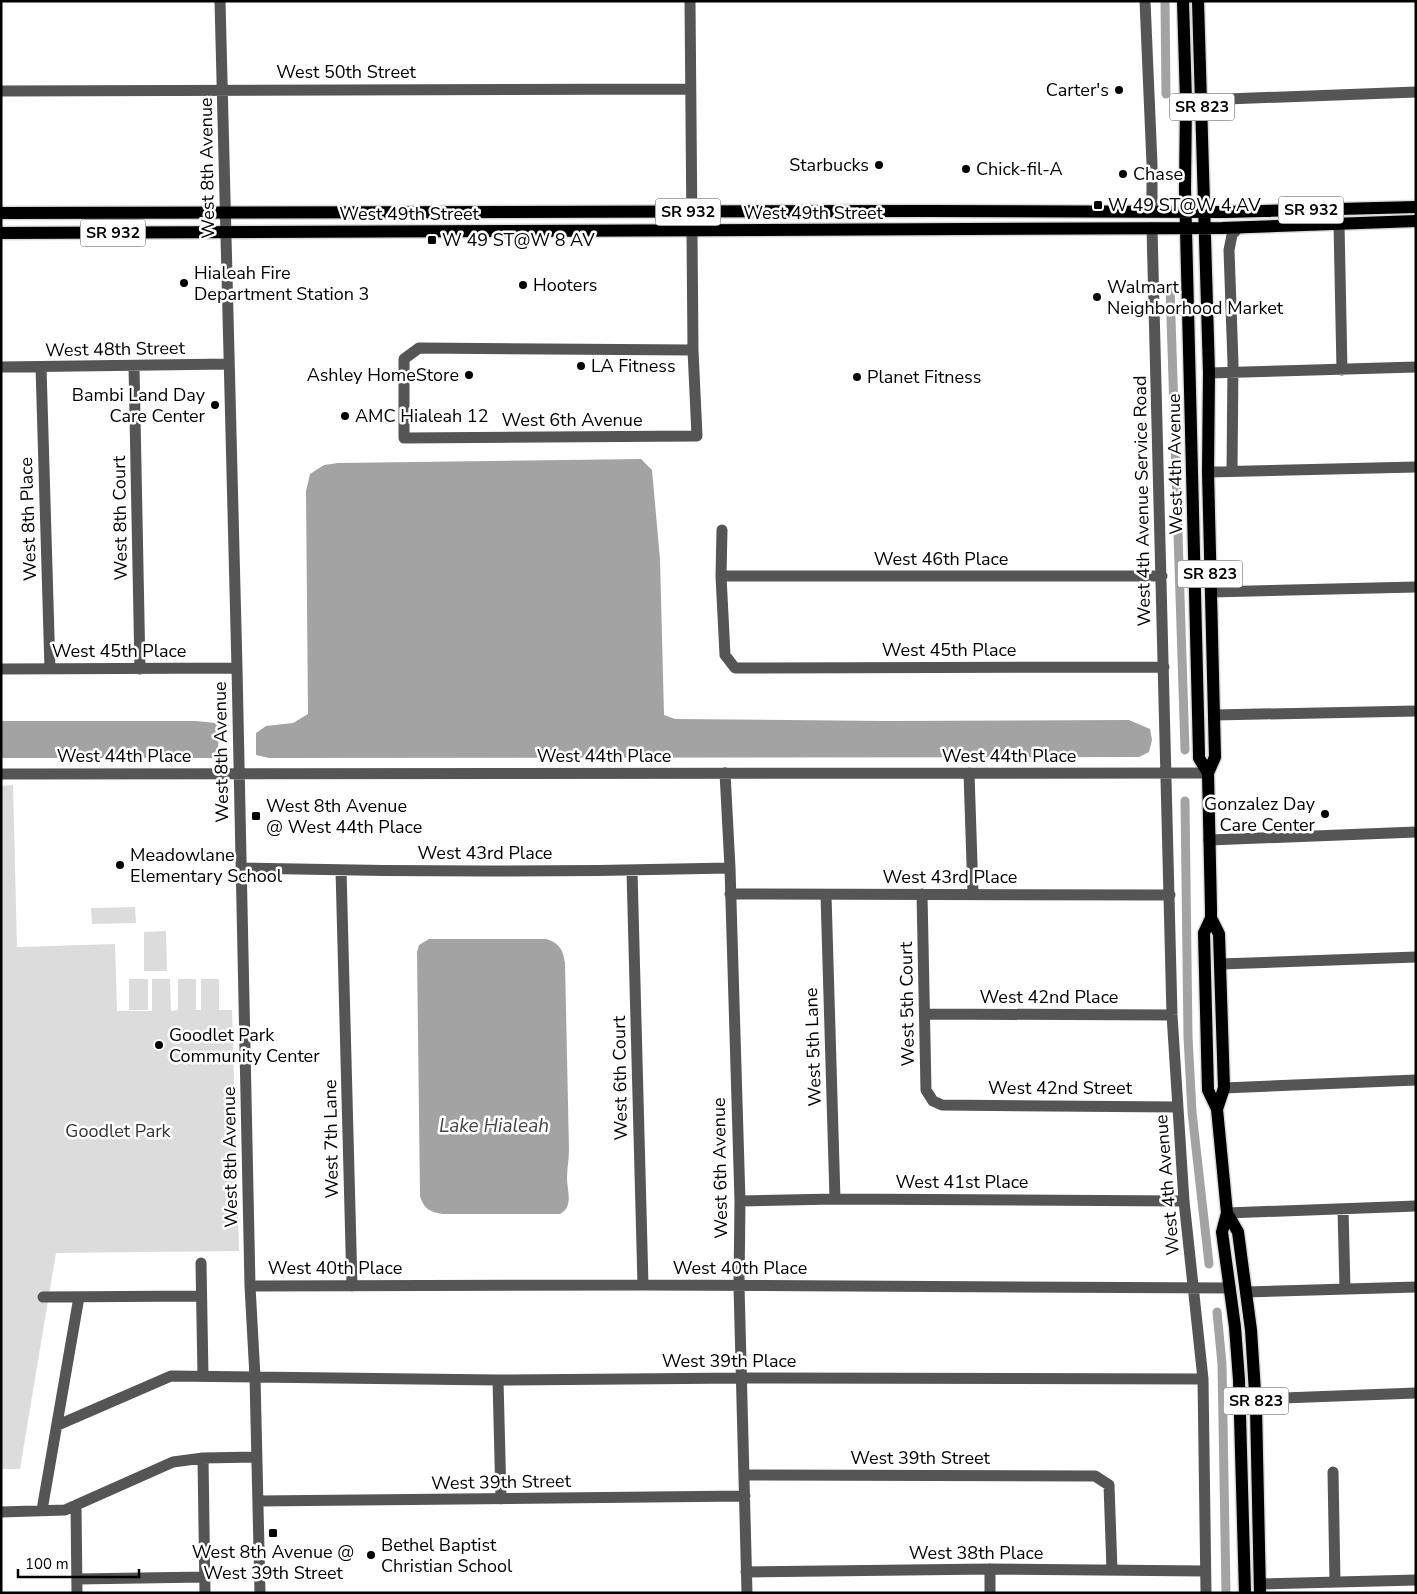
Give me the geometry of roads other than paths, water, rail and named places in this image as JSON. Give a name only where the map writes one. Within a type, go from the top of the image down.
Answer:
[{"type":"main road","name":"SR 823","points":[[1183,1],[1186,101],[1185,212]]},
{"type":"main road","name":"SR 823","points":[[1198,1],[1205,212]]},
{"type":"main road","name":"West 49th Street","points":[[1,213],[1205,212],[1416,207]]},
{"type":"main road","name":"West 4th Avenue","points":[[1185,212],[1199,758],[1208,773]]},
{"type":"main road","name":"West 4th Avenue","points":[[1205,212],[1210,373],[1208,472],[1215,757],[1208,773],[1209,840],[1211,918],[1219,934],[1224,1088],[1217,1109]]},
{"type":"main road","points":[[84,233],[85,229],[95,218],[128,217],[144,213]]},
{"type":"main road","points":[[416,232],[453,225],[466,217],[468,213]]},
{"type":"main road","points":[[469,232],[472,223],[478,218],[521,213]]},
{"type":"main road","name":"West 49th Street","points":[[1,233],[1238,228],[1416,221]]},
{"type":"main road","points":[[1191,452],[1201,468],[1208,472]]},
{"type":"main road","points":[[1195,574],[1199,584],[1211,592]]},
{"type":"main road","name":"West 4th Avenue","points":[[1211,918],[1204,933],[1208,1090],[1217,1109],[1227,1213],[1222,1232],[1235,1327],[1240,1409],[1244,1593]]},
{"type":"main road","name":"West 4th Avenue","points":[[1227,1213],[1237,1229],[1251,1330],[1256,1399],[1260,1588]]},
{"type":"main road","points":[[1244,1570],[1249,1579],[1260,1588]]},
{"type":"street","name":"West 8th Avenue","points":[[220,1],[250,1286],[255,1377],[260,1593]]},
{"type":"street","name":"West 6th Avenue","points":[[690,1],[693,350],[696,436],[404,438],[404,359],[419,348],[693,350]]},
{"type":"street","points":[[1145,1],[1153,195],[1152,211]]},
{"type":"street","name":"West 50th Street","points":[[1,91],[690,89]]},
{"type":"street","points":[[1202,100],[1416,92]]},
{"type":"street","points":[[1339,224],[1342,370]]},
{"type":"street","name":"West 4th Avenue Service Road","points":[[1152,228],[1167,773]]},
{"type":"street","points":[[1232,471],[1229,250],[1232,235],[1238,228]]},
{"type":"street","name":"West 48th Street","points":[[1,367],[229,364]]},
{"type":"street","name":"West 8th Court","points":[[134,366],[140,669]]},
{"type":"street","name":"West 8th Place","points":[[41,367],[50,669]]},
{"type":"street","points":[[1210,373],[1416,367]]},
{"type":"street","points":[[1208,472],[1416,467]]},
{"type":"street","points":[[721,576],[722,530]]},
{"type":"street","name":"West 46th Place","points":[[721,576],[1162,576]]},
{"type":"street","name":"West 45th Place","points":[[721,576],[725,655],[735,668],[1164,668]]},
{"type":"street","points":[[1211,592],[1416,587]]},
{"type":"street","name":"West 45th Place","points":[[1,669],[237,668]]},
{"type":"street","points":[[1214,716],[1416,711]]},
{"type":"street","name":"West 6th Avenue","points":[[726,773],[740,1201],[739,1286],[747,1593]]},
{"type":"street","points":[[969,773],[973,894]]},
{"type":"street","name":"West 4th Avenue","points":[[1167,773],[1172,1015],[1184,1200],[1203,1379],[1206,1593]]},
{"type":"street","name":"West 44th Place","points":[[1,774],[1208,773]]},
{"type":"street","points":[[1209,840],[1416,832]]},
{"type":"street","name":"West 43rd Place","points":[[241,868],[632,871],[730,868]]},
{"type":"street","name":"West 7th Lane","points":[[341,870],[352,1286]]},
{"type":"street","name":"West 6th Court","points":[[632,871],[643,1285]]},
{"type":"street","name":"West 43rd Place","points":[[730,894],[1170,895]]},
{"type":"street","name":"West 5th Court","points":[[922,894],[926,1090],[933,1102],[942,1105]]},
{"type":"street","name":"West 5th Lane","points":[[826,895],[835,1199]]},
{"type":"street","points":[[1220,964],[1416,957]]},
{"type":"street","name":"West 42nd Place","points":[[925,1014],[1172,1015]]},
{"type":"street","points":[[1224,1088],[1416,1080]]},
{"type":"street","name":"West 42nd Street","points":[[942,1105],[1178,1106]]},
{"type":"street","name":"West 41st Place","points":[[740,1201],[835,1199],[1184,1200]]},
{"type":"street","points":[[1227,1213],[1416,1206]]},
{"type":"street","points":[[1342,1209],[1345,1289]]},
{"type":"street","points":[[201,1263],[203,1376]]},
{"type":"street","name":"West 40th Place","points":[[250,1286],[643,1285],[1230,1288]]},
{"type":"street","points":[[1246,1292],[1416,1287]]},
{"type":"street","points":[[43,1297],[201,1296]]},
{"type":"street","points":[[42,1510],[79,1297]]},
{"type":"street","name":"West 39th Place","points":[[58,1425],[171,1376],[498,1380],[742,1378],[1203,1379]]},
{"type":"street","points":[[498,1380],[501,1499]]},
{"type":"street","points":[[1256,1399],[1416,1393]]},
{"type":"street","points":[[1,1512],[64,1510],[173,1462],[203,1458],[257,1456]]},
{"type":"street","points":[[203,1458],[206,1593]]},
{"type":"street","points":[[1333,1472],[1335,1582]]},
{"type":"street","name":"West 39th Street","points":[[744,1475],[1095,1476],[1109,1485],[1112,1570]]},
{"type":"street","name":"West 39th Street","points":[[258,1501],[745,1496]]},
{"type":"street","points":[[76,1506],[77,1593]]},
{"type":"street","points":[[990,1569],[990,1593]]},
{"type":"street","name":"West 38th Place","points":[[746,1572],[990,1569],[1205,1571]]},
{"type":"street","points":[[77,1580],[205,1577]]},
{"type":"street","points":[[1260,1588],[1335,1582],[1416,1580]]},
{"type":"water","points":[[641,459],[652,470],[660,559],[664,715],[675,719],[885,721],[1129,720],[1150,729],[1152,740],[1149,752],[1139,757],[269,758],[256,755],[256,733],[266,726],[293,723],[308,714],[306,491],[310,474],[324,465],[338,463]]},
{"type":"water","points":[[1,721],[196,721],[215,723],[219,728],[218,751],[212,758],[1,758]]},
{"type":"water","name":"Lake Hialeah","points":[[429,939],[546,939],[554,942],[562,950],[565,963],[569,1150],[567,1178],[569,1198],[567,1207],[560,1214],[443,1214],[428,1209],[423,1204],[420,1196],[417,952],[419,945]]},
{"type":"waterway","points":[[1165,1],[1166,94]]},
{"type":"waterway","points":[[1170,287],[1185,750]]},
{"type":"waterway","points":[[1185,801],[1188,1037],[1192,1112],[1209,1264]]},
{"type":"waterway","points":[[1217,1312],[1222,1364],[1226,1593]]},
{"type":"place","name":"Carter's","points":[[1119,90]]},
{"type":"place","name":"Starbucks","points":[[879,165]]},
{"type":"place","name":"Chick-fil-A","points":[[966,169]]},
{"type":"place","name":"Chase","points":[[1123,174]]},
{"type":"place","name":"W 49 ST@W 4 AV","points":[[1098,205]]},
{"type":"place","name":"W 49 ST@W 8 AV","points":[[432,240]]},
{"type":"place","name":"Hialeah Fire Department Station 3","points":[[184,283]]},
{"type":"place","name":"Hooters","points":[[523,285]]},
{"type":"place","name":"Walmart Neighborhood Market","points":[[1097,297]]},
{"type":"place","name":"LA Fitness","points":[[581,366]]},
{"type":"place","name":"Ashley HomeStore","points":[[469,375]]},
{"type":"place","name":"Planet Fitness","points":[[857,377]]},
{"type":"place","name":"Bambi Land Day Care Center","points":[[215,405]]},
{"type":"place","name":"AMC Hialeah 12","points":[[345,416]]},
{"type":"place","name":"Gonzalez Day Care Center","points":[[1325,814]]},
{"type":"place","name":"West 8th Avenue @ West 44th Place","points":[[256,816]]},
{"type":"place","name":"Meadowlane Elementary School","points":[[120,865]]},
{"type":"place","name":"Goodlet Park Community Center","points":[[159,1045]]},
{"type":"place","name":"West 8th Avenue @ West 39th Street","points":[[273,1533]]},
{"type":"place","name":"Bethel Baptist Christian School","points":[[371,1555]]},
{"type":"park label","name":"Goodlet Park","points":[[118,1131]]}]
